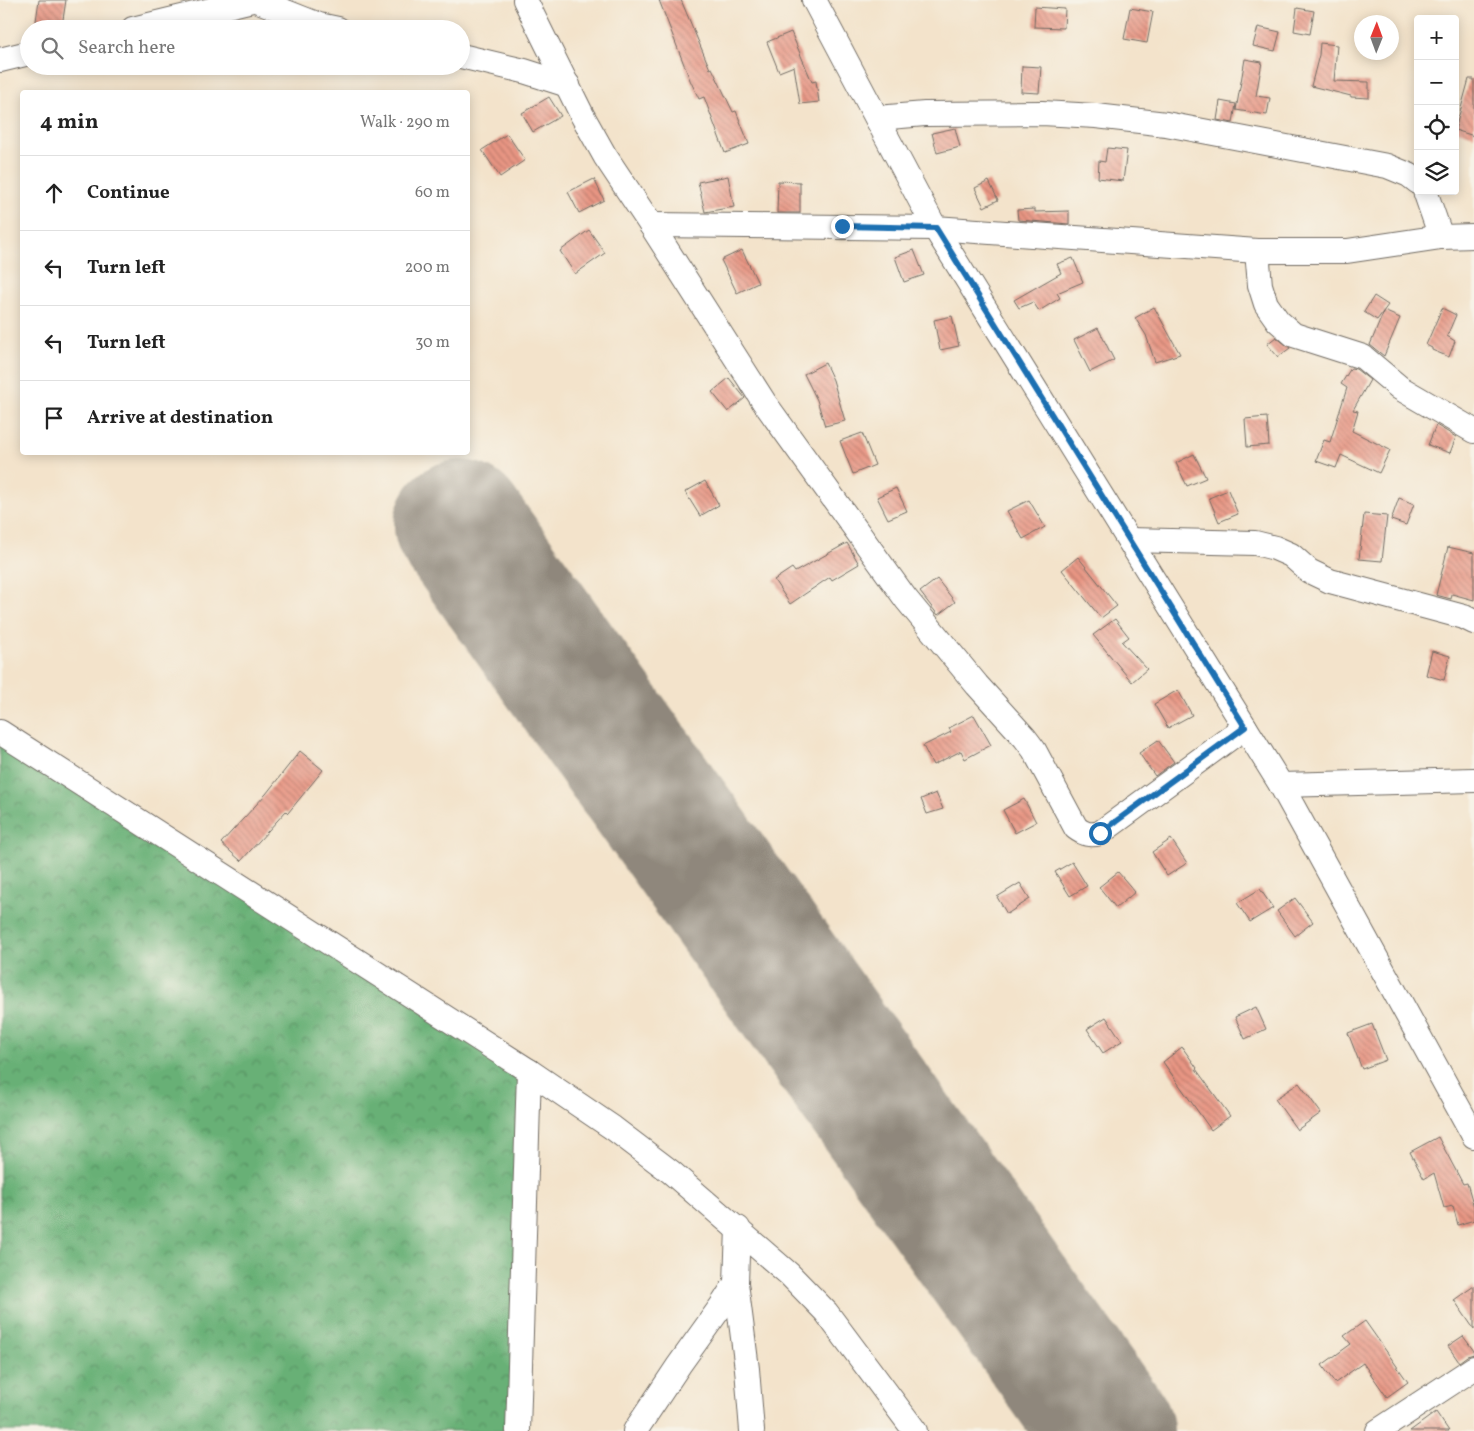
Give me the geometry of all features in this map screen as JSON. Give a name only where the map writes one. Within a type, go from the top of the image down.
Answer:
[{"type":"street","points":[[169,20],[252,0]]},
{"type":"street","points":[[256,0],[306,20]]},
{"type":"street","points":[[525,0],[582,115],[605,156],[764,402],[906,599],[1034,750],[1076,828],[1083,833],[1092,835],[1100,833],[1245,727]]},
{"type":"street","points":[[814,0],[936,228],[1281,785],[1474,1136]]},
{"type":"street","points":[[0,60],[20,55]]},
{"type":"street","points":[[470,58],[524,71],[568,85]]},
{"type":"street","points":[[877,118],[935,114],[1042,113],[1096,116],[1166,124],[1388,166],[1414,179]]},
{"type":"street","points":[[1426,195],[1441,237]]},
{"type":"street","points":[[651,225],[936,228],[1257,251],[1347,251],[1441,237],[1474,236]]},
{"type":"street","points":[[1257,251],[1260,285],[1266,304],[1278,321],[1294,335],[1363,357],[1400,388],[1474,431]]},
{"type":"street","points":[[1129,540],[1255,543],[1275,548],[1291,556],[1309,571],[1330,581],[1464,617],[1474,622]]},
{"type":"street","points":[[0,732],[529,1071],[612,1128],[670,1172],[790,1274],[826,1312],[915,1431]]},
{"type":"street","points":[[1281,785],[1474,780]]},
{"type":"street","points":[[518,1431],[529,1071]]},
{"type":"street","points":[[738,1228],[736,1283],[747,1369],[752,1431]]},
{"type":"street","points":[[635,1431],[736,1283]]},
{"type":"street","points":[[1378,1431],[1474,1368]]},
{"type":"green space","points":[[0,736],[524,1069],[515,1431],[0,1431]]},
{"type":"building","points":[[39,0],[66,0],[63,20],[36,20]]},
{"type":"building","points":[[659,0],[681,0],[710,69],[712,68],[733,112],[736,111],[749,144],[725,153],[704,97],[699,99],[690,80]]},
{"type":"building","points":[[1035,7],[1065,9],[1064,28],[1034,27]]},
{"type":"building","points":[[1130,8],[1153,12],[1147,43],[1124,39]]},
{"type":"building","points":[[1297,8],[1314,11],[1310,34],[1294,31]]},
{"type":"building","points":[[1258,27],[1280,32],[1275,51],[1253,46]]},
{"type":"building","points":[[791,32],[812,82],[816,81],[819,102],[800,104],[794,66],[779,72],[767,42]]},
{"type":"building","points":[[1320,43],[1337,45],[1334,81],[1369,82],[1369,98],[1351,97],[1311,86]]},
{"type":"building","points":[[1245,59],[1262,62],[1256,96],[1270,98],[1267,115],[1236,110]]},
{"type":"building","points":[[1022,66],[1041,67],[1039,93],[1021,92]]},
{"type":"building","points":[[1469,79],[1474,79],[1474,136],[1459,131],[1459,115]]},
{"type":"building","points":[[549,97],[561,116],[533,132],[522,113]]},
{"type":"building","points":[[1220,101],[1236,104],[1233,123],[1217,120]]},
{"type":"building","points":[[955,128],[960,147],[937,153],[932,133]]},
{"type":"building","points":[[507,134],[525,160],[500,177],[482,150]]},
{"type":"building","points":[[1107,148],[1127,150],[1123,181],[1098,178],[1099,161],[1105,162]]},
{"type":"building","points":[[728,176],[734,207],[705,212],[698,182]]},
{"type":"building","points":[[594,179],[604,200],[579,213],[568,192]]},
{"type":"building","points":[[778,181],[800,182],[800,213],[777,213]]},
{"type":"building","points":[[989,181],[998,200],[984,207],[975,188]]},
{"type":"building","points":[[1035,209],[1035,212],[1069,211],[1069,224],[1018,220],[1017,210]]},
{"type":"building","points":[[589,230],[605,253],[575,274],[560,251]]},
{"type":"building","points":[[742,250],[758,283],[737,293],[721,260]]},
{"type":"building","points":[[914,250],[924,275],[904,282],[895,257]]},
{"type":"building","points":[[1073,258],[1083,282],[1057,293],[1060,298],[1039,311],[1033,302],[1019,308],[1014,300],[1061,273],[1057,264]]},
{"type":"building","points":[[1374,296],[1388,305],[1377,320],[1364,312]]},
{"type":"building","points":[[1154,307],[1180,354],[1155,362],[1146,335],[1135,318]]},
{"type":"building","points":[[1442,308],[1456,315],[1447,336],[1455,341],[1449,357],[1432,350],[1432,348],[1426,345]]},
{"type":"building","points":[[1384,311],[1400,318],[1384,356],[1370,345]]},
{"type":"building","points":[[952,316],[959,346],[940,350],[934,320]]},
{"type":"building","points":[[1098,328],[1114,360],[1090,372],[1074,340]]},
{"type":"building","points":[[1276,337],[1290,348],[1278,357],[1267,344]]},
{"type":"building","points":[[825,363],[833,380],[845,421],[825,426],[817,400],[804,374]]},
{"type":"building","points":[[1351,368],[1356,369],[1370,380],[1353,410],[1358,411],[1352,431],[1390,450],[1379,473],[1341,455],[1336,468],[1316,461],[1324,440],[1330,442],[1347,388],[1341,384]]},
{"type":"building","points":[[729,378],[745,398],[728,412],[712,392]]},
{"type":"building","points":[[1267,417],[1269,445],[1247,447],[1245,419]]},
{"type":"building","points":[[1436,425],[1456,437],[1450,453],[1428,445]]},
{"type":"building","points":[[862,433],[875,465],[853,474],[840,441]]},
{"type":"building","points":[[1194,454],[1206,478],[1187,486],[1176,463]]},
{"type":"building","points":[[705,481],[719,505],[700,516],[685,492]]},
{"type":"building","points":[[896,488],[907,511],[888,519],[877,497]]},
{"type":"building","points":[[1228,490],[1238,514],[1219,522],[1209,498]]},
{"type":"building","points":[[1399,498],[1414,504],[1406,525],[1391,520]]},
{"type":"building","points":[[1029,500],[1045,527],[1023,539],[1007,511]]},
{"type":"building","points":[[1364,514],[1387,516],[1382,561],[1359,559]]},
{"type":"building","points":[[847,543],[859,564],[832,580],[830,577],[790,604],[774,580],[792,568],[795,572]]},
{"type":"building","points":[[1448,547],[1474,553],[1474,600],[1452,594],[1451,599],[1436,595]]},
{"type":"building","points":[[1078,557],[1117,606],[1101,618],[1062,570]]},
{"type":"building","points":[[937,579],[955,602],[938,615],[920,592]]},
{"type":"building","points":[[1115,619],[1129,637],[1122,642],[1147,669],[1132,682],[1093,635]]},
{"type":"building","points":[[1432,651],[1450,656],[1444,680],[1426,675]]},
{"type":"building","points":[[1178,690],[1192,715],[1168,728],[1154,704]]},
{"type":"building","points":[[974,715],[991,745],[965,759],[961,751],[933,765],[923,746],[951,732],[949,728]]},
{"type":"building","points":[[1158,740],[1174,762],[1155,776],[1139,753]]},
{"type":"building","points":[[300,751],[323,770],[288,813],[286,811],[241,861],[221,843],[266,794]]},
{"type":"building","points":[[936,793],[943,809],[927,814],[921,799]]},
{"type":"building","points":[[1024,799],[1036,822],[1015,833],[1003,810]]},
{"type":"building","points":[[1171,839],[1187,863],[1167,876],[1152,852]]},
{"type":"building","points":[[1072,862],[1087,886],[1070,896],[1055,872]]},
{"type":"building","points":[[1118,872],[1135,892],[1116,908],[1099,887]]},
{"type":"building","points":[[1020,883],[1030,899],[1007,914],[997,897]]},
{"type":"building","points":[[1260,889],[1273,908],[1250,922],[1237,903]]},
{"type":"building","points":[[1295,898],[1313,922],[1295,936],[1277,911]]},
{"type":"building","points":[[1256,1007],[1266,1029],[1245,1039],[1235,1017]]},
{"type":"building","points":[[1106,1017],[1122,1041],[1103,1053],[1087,1029]]},
{"type":"building","points":[[1372,1024],[1386,1060],[1362,1069],[1348,1033]]},
{"type":"building","points":[[1182,1047],[1230,1116],[1211,1130],[1163,1062]]},
{"type":"building","points":[[1299,1083],[1321,1113],[1297,1130],[1275,1099]]},
{"type":"building","points":[[1438,1137],[1463,1184],[1467,1183],[1474,1207],[1474,1220],[1458,1225],[1453,1206],[1444,1208],[1434,1173],[1424,1179],[1410,1152]]},
{"type":"building","points":[[1474,1286],[1474,1329],[1454,1300]]},
{"type":"building","points":[[1365,1321],[1408,1382],[1387,1397],[1363,1363],[1335,1383],[1322,1365],[1351,1344],[1344,1336]]},
{"type":"building","points":[[1463,1336],[1474,1351],[1474,1354],[1467,1356],[1459,1362],[1448,1346]]},
{"type":"building","points":[[1436,1412],[1449,1431],[1410,1431]]},
{"type":"runway","points":[[460,526],[1108,1431]]},
{"type":"route","points":[[842,226],[936,228],[1245,727],[1100,833]]}]
